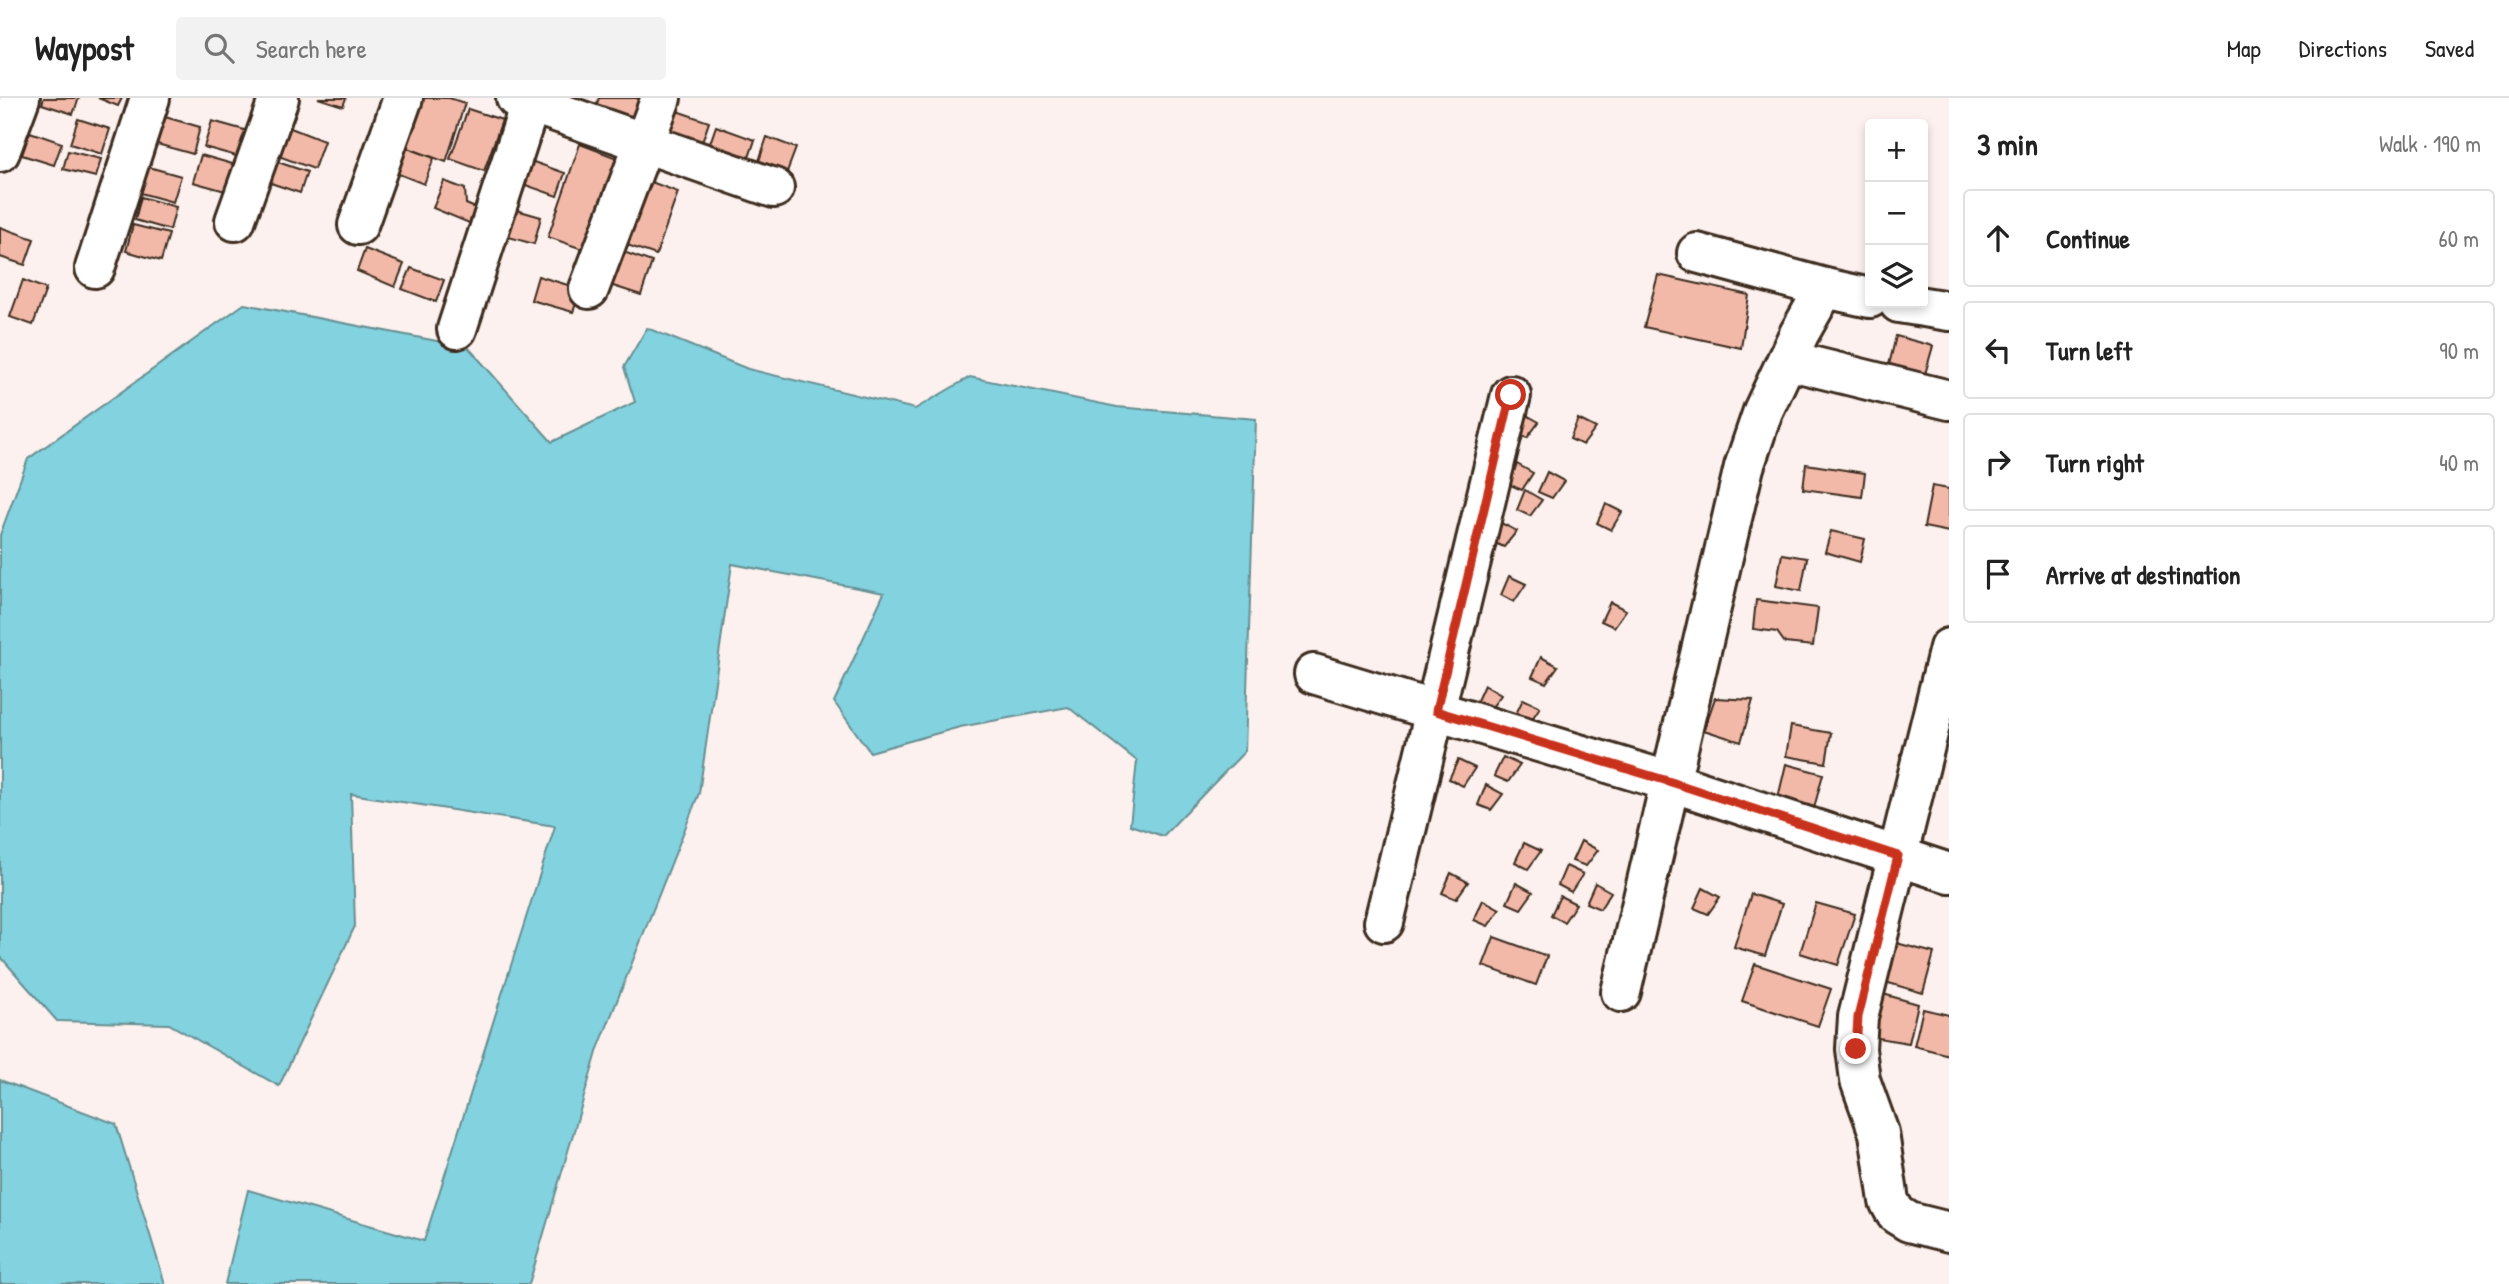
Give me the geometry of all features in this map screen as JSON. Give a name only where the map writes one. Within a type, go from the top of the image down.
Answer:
[{"type":"street","points":[[0,152],[20,98]]},
{"type":"street","points":[[94,268],[150,98]]},
{"type":"street","points":[[235,221],[279,98]]},
{"type":"street","points":[[358,225],[403,98]]},
{"type":"street","points":[[589,289],[661,98]]},
{"type":"street","points":[[457,330],[526,100],[643,144],[774,188]]},
{"type":"street","points":[[1696,253],[1865,297]]},
{"type":"street","points":[[1621,992],[1744,467],[1763,411],[1825,288]]},
{"type":"street","points":[[1928,308],[1949,311]]},
{"type":"street","points":[[1787,360],[1949,400]]},
{"type":"street","points":[[1384,922],[1511,395]]},
{"type":"street","points":[[1949,648],[1858,1017],[1856,1049],[1860,1080],[1879,1133],[1889,1201],[1896,1213],[1909,1222],[1949,1231]]},
{"type":"street","points":[[1314,674],[1671,782],[1949,873]]},
{"type":"water","points":[[244,304],[468,347],[552,442],[635,402],[624,367],[647,328],[748,369],[915,409],[970,377],[1117,407],[1256,419],[1245,751],[1163,836],[1130,825],[1137,761],[1068,707],[960,727],[870,752],[834,702],[884,593],[732,564],[699,793],[598,1049],[529,1284],[225,1284],[248,1190],[424,1241],[555,826],[351,794],[355,926],[279,1086],[169,1024],[57,1021],[0,956],[0,535],[28,459]]},
{"type":"water","points":[[0,1080],[116,1124],[165,1284],[0,1284]]},
{"type":"building","points":[[44,98],[79,98],[73,114],[42,104]]},
{"type":"building","points":[[98,98],[122,98],[118,106]]},
{"type":"building","points":[[318,98],[346,98],[343,106]]},
{"type":"building","points":[[422,98],[449,98],[465,103],[446,162],[405,147]]},
{"type":"building","points":[[599,98],[640,98],[647,101],[637,130],[593,114]]},
{"type":"building","points":[[468,109],[502,120],[484,171],[450,159]]},
{"type":"building","points":[[671,109],[709,122],[698,154],[659,140]]},
{"type":"building","points":[[165,117],[200,127],[193,154],[157,144]]},
{"type":"building","points":[[78,119],[110,129],[102,154],[70,144]]},
{"type":"building","points":[[212,121],[248,131],[240,157],[204,147]]},
{"type":"building","points":[[283,125],[324,141],[314,169],[273,154]]},
{"type":"building","points":[[716,126],[755,140],[745,169],[706,155]]},
{"type":"building","points":[[30,132],[62,143],[54,165],[22,155]]},
{"type":"building","points":[[767,137],[796,148],[785,177],[757,167]]},
{"type":"building","points":[[580,144],[617,158],[585,250],[548,237]]},
{"type":"building","points":[[405,147],[434,158],[424,184],[396,173]]},
{"type":"building","points":[[68,151],[101,159],[96,177],[63,169]]},
{"type":"building","points":[[201,155],[236,165],[229,192],[193,182]]},
{"type":"building","points":[[269,159],[307,172],[300,193],[262,180]]},
{"type":"building","points":[[525,159],[565,173],[557,196],[517,182]]},
{"type":"building","points":[[145,166],[181,176],[173,202],[137,192]]},
{"type":"building","points":[[646,180],[678,192],[656,255],[624,244]]},
{"type":"building","points":[[444,181],[465,189],[466,204],[480,210],[474,225],[433,208]]},
{"type":"building","points":[[141,197],[176,207],[170,230],[135,220]]},
{"type":"building","points":[[506,207],[541,217],[534,244],[498,234]]},
{"type":"building","points":[[133,225],[169,234],[161,261],[126,251]]},
{"type":"building","points":[[0,227],[34,239],[25,265],[0,257]]},
{"type":"building","points":[[365,249],[404,264],[395,287],[357,271]]},
{"type":"building","points":[[618,250],[652,262],[641,295],[607,284]]},
{"type":"building","points":[[411,268],[444,280],[436,302],[402,289]]},
{"type":"building","points":[[1658,275],[1749,295],[1741,348],[1644,327]]},
{"type":"building","points":[[538,276],[581,289],[573,312],[531,300]]},
{"type":"building","points":[[23,280],[46,289],[33,325],[10,317]]},
{"type":"building","points":[[1896,336],[1933,346],[1925,374],[1889,365]]},
{"type":"building","points":[[1523,413],[1539,422],[1527,438],[1514,433]]},
{"type":"building","points":[[1578,419],[1596,428],[1583,445],[1570,439]]},
{"type":"building","points":[[1517,464],[1533,473],[1522,490],[1508,484]]},
{"type":"building","points":[[1806,464],[1865,473],[1862,497],[1803,489]]},
{"type":"building","points":[[1547,472],[1564,481],[1552,498],[1538,492]]},
{"type":"building","points":[[1932,486],[1949,489],[1949,532],[1924,527]]},
{"type":"building","points":[[1525,490],[1542,500],[1530,516],[1517,510]]},
{"type":"building","points":[[1606,504],[1622,512],[1611,530],[1597,523]]},
{"type":"building","points":[[1499,522],[1517,531],[1504,547],[1490,541]]},
{"type":"building","points":[[1831,531],[1865,539],[1860,562],[1825,552]]},
{"type":"building","points":[[1782,554],[1807,558],[1801,591],[1776,586]]},
{"type":"building","points":[[1509,576],[1526,584],[1514,602],[1501,595]]},
{"type":"building","points":[[1756,600],[1818,608],[1813,646],[1785,643],[1777,632],[1753,629]]},
{"type":"building","points":[[1610,602],[1626,610],[1614,627],[1601,621]]},
{"type":"building","points":[[1541,657],[1558,666],[1546,683],[1532,677]]},
{"type":"building","points":[[1484,685],[1501,695],[1489,711],[1475,705]]},
{"type":"building","points":[[1715,698],[1753,700],[1741,742],[1704,730]]},
{"type":"building","points":[[1523,699],[1540,707],[1528,725],[1514,718]]},
{"type":"building","points":[[1791,726],[1831,733],[1826,763],[1786,756]]},
{"type":"building","points":[[1503,757],[1520,765],[1508,782],[1494,776]]},
{"type":"building","points":[[1458,760],[1475,768],[1463,786],[1449,779]]},
{"type":"building","points":[[1786,764],[1823,774],[1813,812],[1777,802]]},
{"type":"building","points":[[1486,785],[1503,794],[1491,810],[1478,805]]},
{"type":"building","points":[[1581,841],[1598,850],[1586,866],[1572,861]]},
{"type":"building","points":[[1524,843],[1541,851],[1528,869],[1515,862]]},
{"type":"building","points":[[1566,866],[1583,874],[1571,892],[1558,885]]},
{"type":"building","points":[[1451,873],[1468,882],[1456,899],[1442,893]]},
{"type":"building","points":[[1516,883],[1533,892],[1521,909],[1507,903]]},
{"type":"building","points":[[1595,883],[1611,892],[1600,909],[1586,903]]},
{"type":"building","points":[[1703,888],[1720,897],[1708,914],[1694,908]]},
{"type":"building","points":[[1751,894],[1782,904],[1765,956],[1734,947]]},
{"type":"building","points":[[1560,896],[1576,904],[1564,922],[1551,915]]},
{"type":"building","points":[[1483,900],[1500,909],[1488,926],[1474,920]]},
{"type":"building","points":[[1816,903],[1855,914],[1838,965],[1800,953]]},
{"type":"building","points":[[1494,937],[1547,956],[1536,985],[1483,966]]},
{"type":"building","points":[[1885,940],[1934,953],[1923,993],[1875,979]]},
{"type":"building","points":[[1755,964],[1831,989],[1818,1026],[1742,1001]]},
{"type":"building","points":[[1869,990],[1918,1004],[1909,1043],[1860,1035]]},
{"type":"building","points":[[1923,1009],[1949,1015],[1949,1055],[1914,1046]]},
{"type":"route","points":[[1511,395],[1436,711],[1671,782],[1898,856],[1858,1017],[1856,1049]]}]
